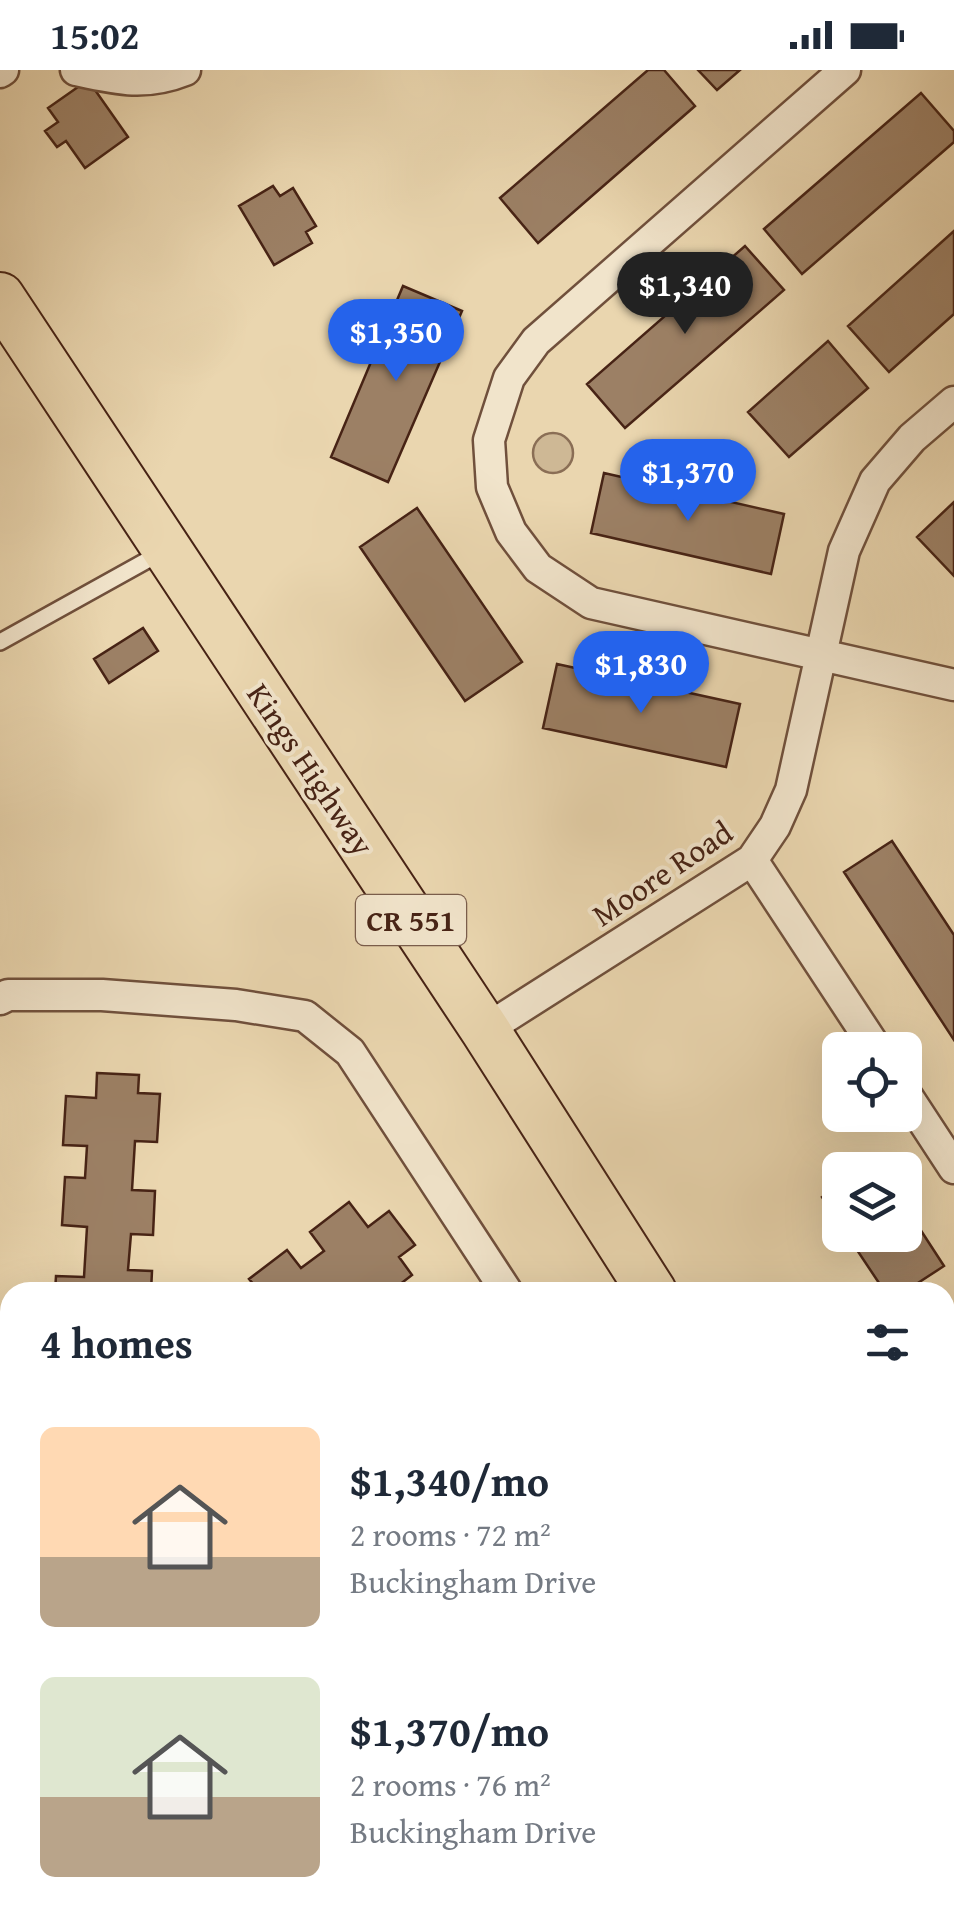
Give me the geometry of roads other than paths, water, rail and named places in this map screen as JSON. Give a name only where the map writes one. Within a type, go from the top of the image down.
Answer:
[{"type":"main road","name":"Kings Highway","points":[[0,297],[646,1282]]},
{"type":"street","points":[[76,70],[158,81],[185,70]]},
{"type":"street","points":[[845,70],[536,341],[508,378],[489,440],[492,488],[511,532],[538,568],[592,603],[954,685]]},
{"type":"street","name":"Moore Road","points":[[484,1030],[752,860],[775,826],[791,790],[844,552],[876,481],[912,438],[954,402]]},
{"type":"street","points":[[752,860],[865,1032]]},
{"type":"street","points":[[0,998],[102,995],[306,1016],[350,1052],[500,1282]]},
{"type":"street","points":[[922,1119],[954,1168]]},
{"type":"lane","points":[[0,642],[166,550]]}]
